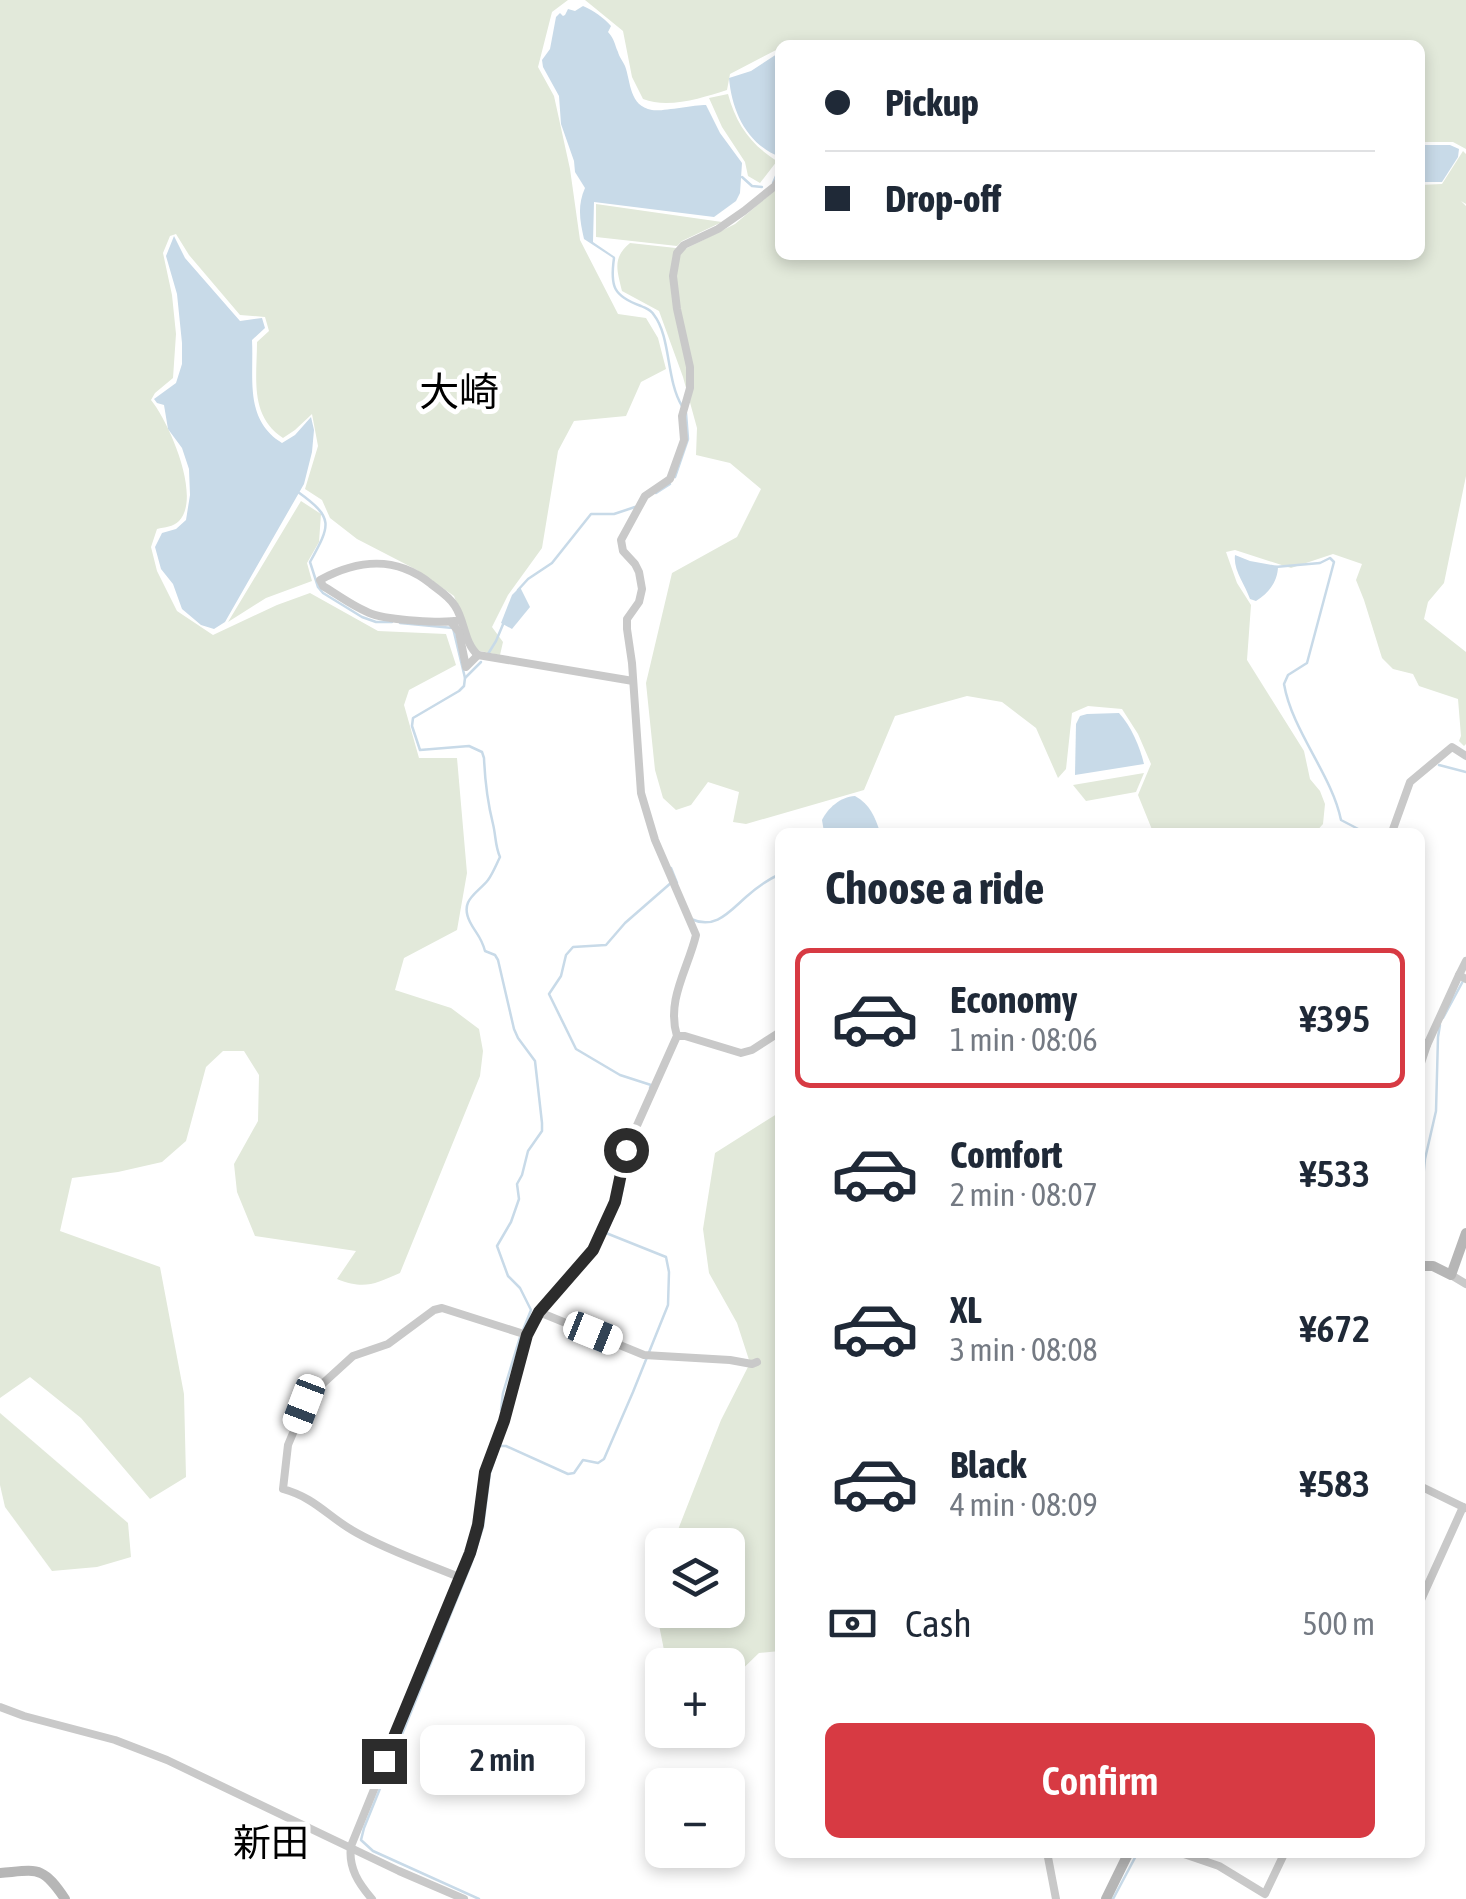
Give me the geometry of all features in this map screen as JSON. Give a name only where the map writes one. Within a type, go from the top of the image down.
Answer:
[{"type":"main road","points":[[1425,1266],[1451,1275],[1466,1232]]},
{"type":"main road","points":[[1106,1899],[1126,1858]]},
{"type":"main road","points":[[0,1873],[39,1872],[54,1883],[65,1899]]},
{"type":"street","points":[[372,1899],[354,1872],[351,1846],[476,1537],[485,1472],[504,1421],[523,1334],[593,1250],[615,1202],[626,1150],[676,1036],[676,992],[696,935],[643,804],[627,619],[639,602],[642,589],[636,564],[623,551],[621,540],[645,496],[665,484],[674,472],[684,440],[690,367],[673,276],[678,254],[684,245],[718,229],[775,186]]},
{"type":"street","points":[[456,621],[418,621],[370,614],[323,586],[320,580],[336,572],[387,563],[418,574],[454,603],[466,667],[478,655]]},
{"type":"street","points":[[456,621],[478,655],[633,681]]},
{"type":"street","points":[[1393,828],[1406,789],[1416,775],[1452,747],[1466,756]]},
{"type":"street","points":[[1425,1040],[1463,977],[1466,961]]},
{"type":"street","points":[[676,1036],[740,1053],[775,1035]]},
{"type":"street","points":[[1451,1275],[1466,1284]]},
{"type":"street","points":[[459,1576],[368,1540],[313,1500],[283,1489],[286,1455],[308,1397],[352,1356],[388,1344],[434,1310],[442,1308],[523,1334]]},
{"type":"street","points":[[539,1312],[647,1356],[756,1362]]},
{"type":"street","points":[[1425,1488],[1464,1508],[1425,1591]]},
{"type":"street","points":[[0,1707],[115,1740],[167,1760],[464,1899]]},
{"type":"street","points":[[1048,1858],[1056,1899]]},
{"type":"street","points":[[1196,1858],[1219,1866],[1264,1894],[1282,1858]]},
{"type":"green space","points":[[0,0],[568,0],[552,12],[538,67],[554,96],[580,240],[618,314],[646,318],[658,338],[666,369],[641,382],[626,416],[574,421],[558,451],[542,548],[508,595],[492,627],[503,642],[500,655],[475,650],[454,596],[417,570],[357,539],[330,518],[322,500],[305,489],[318,446],[312,414],[283,438],[265,418],[257,395],[257,342],[269,331],[265,317],[240,315],[176,234],[170,236],[163,253],[176,334],[173,378],[151,400],[174,442],[187,495],[179,521],[157,529],[151,547],[157,571],[177,611],[213,635],[310,593],[378,631],[446,634],[456,665],[409,690],[404,705],[419,758],[457,758],[467,873],[457,930],[404,958],[395,990],[451,1008],[479,1029],[483,1051],[480,1076],[400,1273],[376,1283],[362,1285],[337,1279],[356,1251],[255,1236],[237,1192],[234,1164],[258,1121],[259,1075],[244,1051],[223,1051],[206,1067],[186,1141],[162,1162],[72,1178],[60,1231],[160,1267],[184,1394],[186,1477],[150,1499],[81,1418],[30,1377],[0,1398]]},
{"type":"green space","points":[[585,0],[1466,0],[1466,149],[1453,142],[1425,142],[1425,40],[775,40],[775,51],[730,74],[727,90],[663,103],[643,99],[632,77],[623,31]]},
{"type":"green space","points":[[728,94],[746,133],[775,160],[760,183],[748,176],[745,162],[709,98]]},
{"type":"green space","points":[[1463,151],[1466,476],[1444,583],[1428,602],[1424,619],[1466,652],[1464,746],[1459,741],[1458,699],[1419,686],[1413,674],[1393,669],[1382,658],[1356,580],[1362,564],[1333,554],[1291,568],[1235,550],[1226,552],[1237,583],[1251,605],[1247,660],[1304,751],[1310,779],[1325,804],[1320,828],[1151,828],[1138,795],[1151,764],[1122,709],[1088,706],[1072,713],[1066,769],[1058,778],[1036,728],[1002,702],[967,696],[895,716],[864,790],[746,824],[733,822],[739,792],[708,782],[691,805],[676,810],[663,798],[655,770],[646,683],[672,573],[737,537],[761,489],[730,463],[696,455],[697,428],[659,311],[622,291],[618,259],[630,243],[685,249],[735,224],[775,190],[775,260],[1425,260],[1425,185],[1442,184]]},
{"type":"green space","points":[[596,204],[722,222],[677,246],[596,237]]},
{"type":"green space","points":[[301,501],[321,514],[319,542],[307,563],[312,581],[266,598],[228,622]]},
{"type":"green space","points":[[1144,773],[1136,792],[1086,801],[1073,785]]},
{"type":"green space","points":[[775,1115],[775,1651],[759,1653],[745,1667],[745,1648],[664,1648],[660,1628],[745,1628],[745,1528],[679,1528],[721,1420],[750,1363],[737,1323],[709,1273],[703,1229],[715,1153]]},
{"type":"green space","points":[[0,1413],[128,1523],[131,1557],[97,1567],[52,1571],[5,1507],[0,1485]]},
{"type":"water","points":[[583,6],[611,26],[608,32],[639,104],[656,110],[706,105],[742,163],[736,201],[714,217],[594,202],[593,242],[613,258],[584,239],[580,207],[585,188],[575,172],[561,124],[559,96],[542,60],[550,49],[556,17]]},
{"type":"water","points":[[775,55],[775,154],[750,135],[734,103],[729,78],[751,71]]},
{"type":"water","points":[[1425,145],[1459,149],[1442,182],[1425,182]]},
{"type":"water","points":[[174,236],[185,258],[240,321],[262,318],[265,328],[252,340],[252,383],[262,423],[282,443],[311,417],[314,430],[304,484],[225,622],[214,629],[201,625],[182,609],[173,584],[161,569],[155,547],[162,533],[176,529],[186,520],[190,495],[189,469],[182,448],[168,429],[164,405],[154,399],[176,383],[182,364],[177,294],[166,256]]},
{"type":"water","points":[[1235,555],[1278,566],[1272,586],[1256,601],[1250,599]]},
{"type":"water","points":[[520,587],[530,607],[512,629],[501,623],[512,595]]},
{"type":"water","points":[[1119,713],[1144,764],[1075,775],[1076,724],[1080,716]]},
{"type":"water","points":[[855,796],[868,807],[878,828],[823,828],[822,820],[828,811]]},
{"type":"waterway","points":[[742,177],[752,186],[762,187]]},
{"type":"waterway","points":[[773,183],[775,178]]},
{"type":"waterway","points":[[614,258],[613,276],[619,294],[650,310],[659,324],[682,406]]},
{"type":"waterway","points":[[675,477],[688,439],[686,413]]},
{"type":"waterway","points":[[656,493],[670,484]]},
{"type":"waterway","points":[[298,492],[318,509],[325,522],[322,539],[310,562],[318,587],[362,617],[392,622]]},
{"type":"waterway","points":[[518,590],[552,563],[591,514],[614,514],[635,507]]},
{"type":"waterway","points":[[1275,567],[1320,563],[1330,558],[1334,562],[1307,663],[1288,675],[1284,684],[1295,719],[1329,786],[1341,820],[1356,828]]},
{"type":"waterway","points":[[488,654],[504,622]]},
{"type":"waterway","points":[[400,623],[453,628],[465,678],[459,691],[413,718],[420,750],[469,746],[482,752],[484,758],[500,857],[488,880],[468,903],[467,914],[485,951],[498,960],[514,1029],[535,1061],[542,1123],[542,1131],[528,1151],[517,1184],[519,1199],[511,1222],[497,1246],[508,1276],[520,1288],[531,1310],[523,1330]]},
{"type":"waterway","points":[[465,678],[481,662]]},
{"type":"waterway","points":[[1439,765],[1466,772]]},
{"type":"waterway","points":[[671,868],[677,883]]},
{"type":"waterway","points":[[691,919],[707,922],[721,918],[775,877]]},
{"type":"waterway","points":[[650,1088],[651,1085],[620,1075],[576,1049],[549,994],[573,947],[606,945],[672,882]]},
{"type":"waterway","points":[[1443,1018],[1463,981]]},
{"type":"waterway","points":[[1425,1159],[1436,1111],[1440,1025]]},
{"type":"waterway","points":[[616,1179],[621,1155]]},
{"type":"waterway","points":[[499,1446],[568,1474],[574,1473],[583,1460],[598,1463],[604,1459],[668,1305],[666,1257],[606,1233],[624,1183]]},
{"type":"waterway","points":[[501,1410],[520,1337]]},
{"type":"waterway","points":[[479,1899],[373,1851],[361,1840],[471,1564],[483,1527],[490,1473],[499,1446]]},
{"type":"waterway","points":[[1113,1899],[1135,1858]]},
{"type":"district","name":"大崎","points":[[459,392]]},
{"type":"district","name":"新田","points":[[271,1843]]},
{"type":"route","points":[[384,1761],[476,1537],[485,1472],[504,1421],[527,1335],[539,1312],[593,1250],[615,1202],[626,1150]]}]
